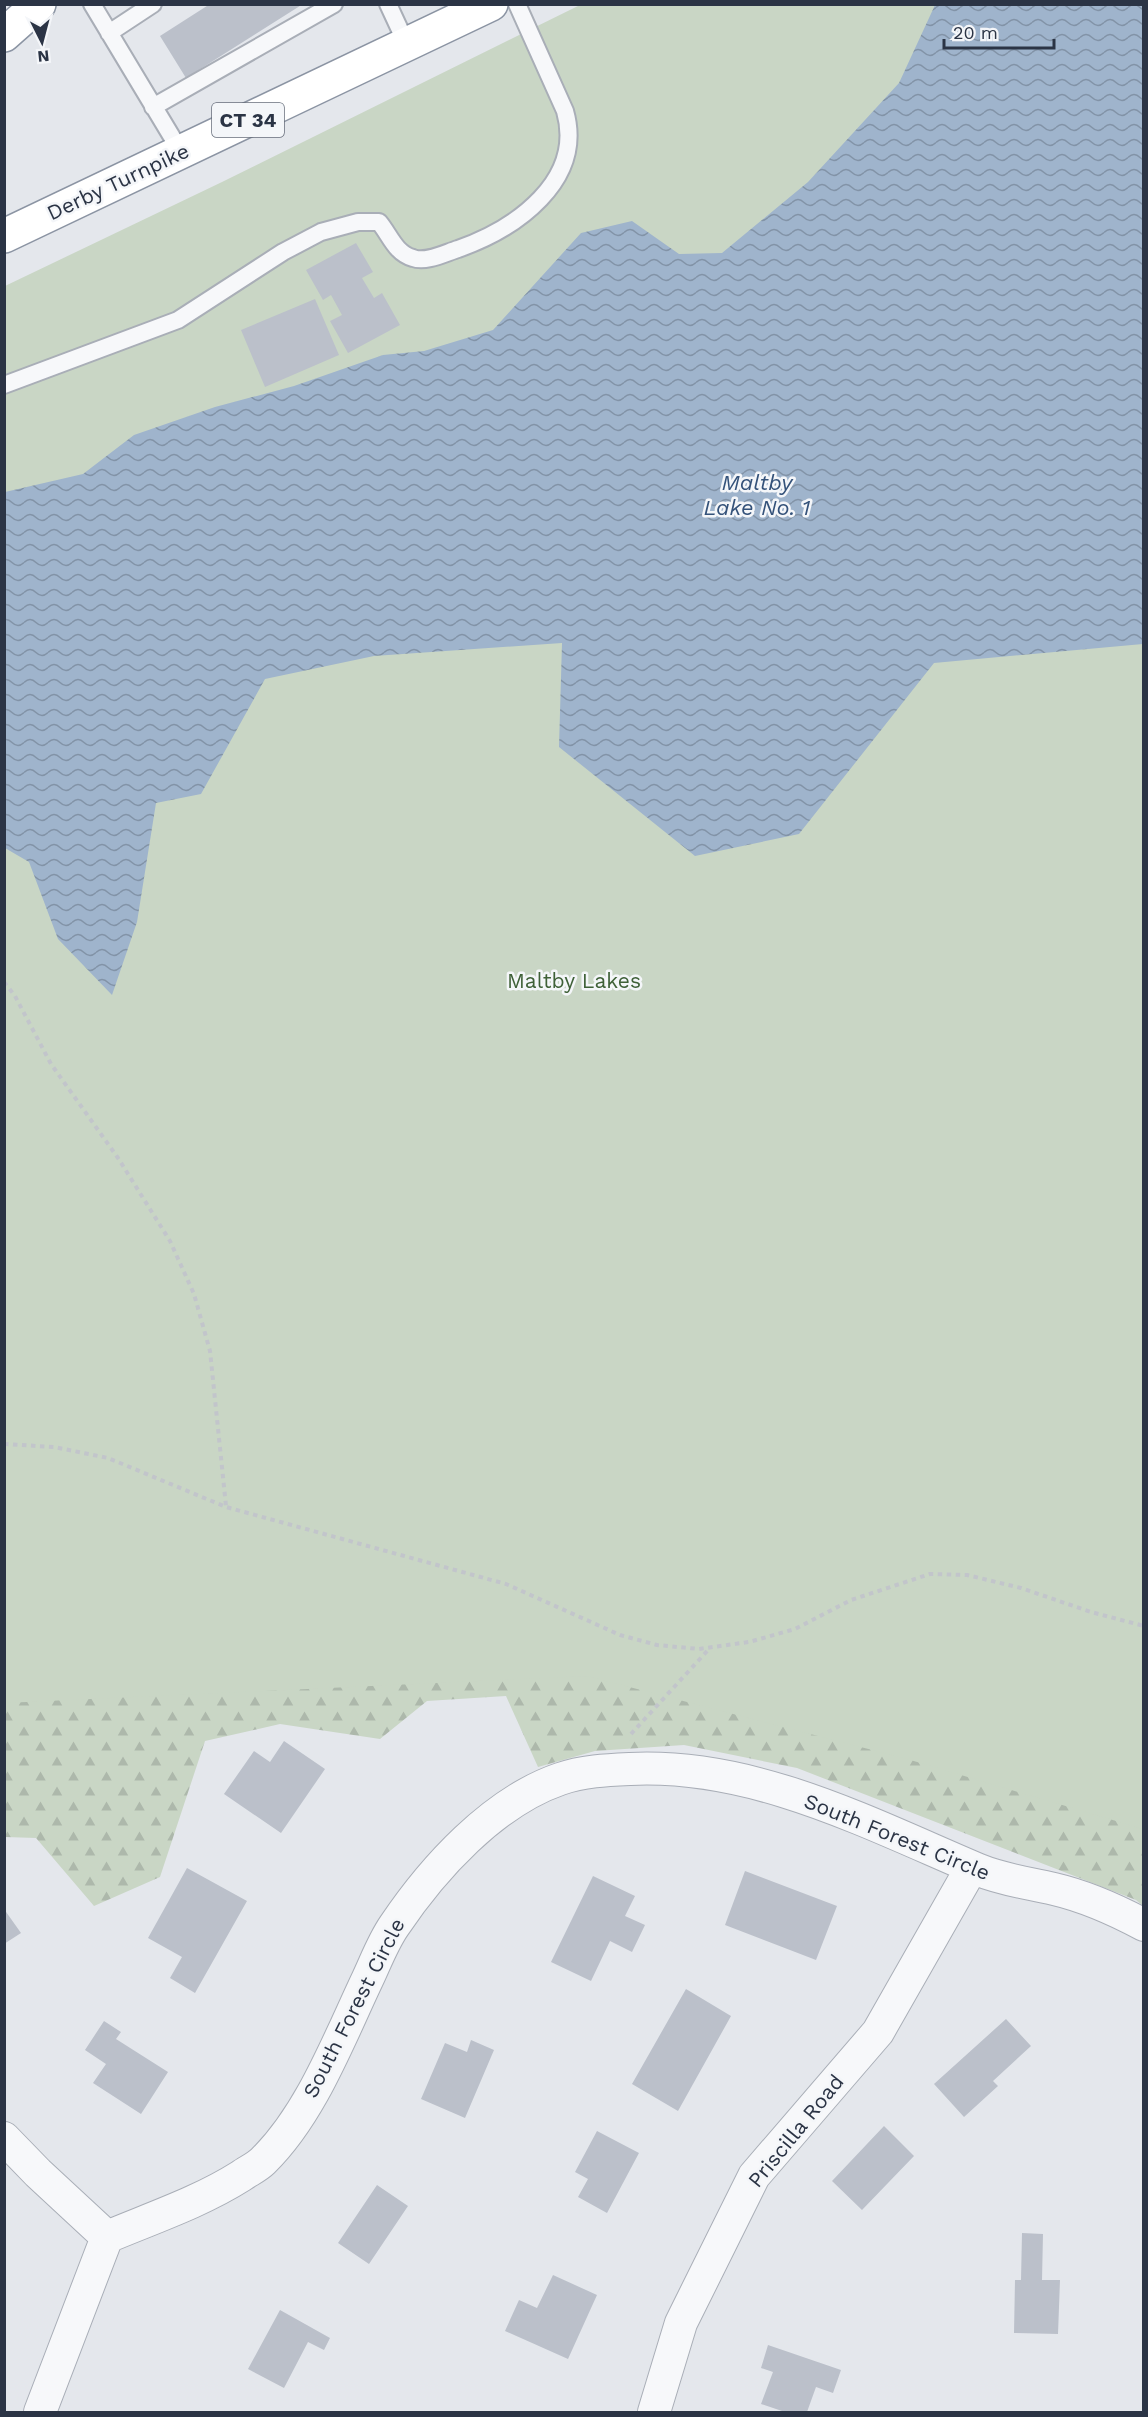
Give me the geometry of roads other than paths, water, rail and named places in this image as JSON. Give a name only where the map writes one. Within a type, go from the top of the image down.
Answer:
[{"type":"highway","points":[[4,35],[39,4]]},
{"type":"highway","name":"Derby Turnpike","points":[[5,235],[491,4]]},
{"type":"street","name":"South Forest Circle","points":[[107,2237],[220,2189],[261,2163],[290,2128],[321,2079],[391,1929],[419,1890],[456,1849],[493,1817],[560,1779],[599,1771],[665,1768],[714,1773],[846,1811],[996,1877],[1059,1890],[1124,1914],[1143,1925]]},
{"type":"street","name":"Priscilla Road","points":[[654,2412],[681,2323],[754,2176],[878,2032],[972,1867]]},
{"type":"street","points":[[4,2138],[107,2237],[40,2412]]},
{"type":"lane","points":[[92,4],[181,152]]},
{"type":"lane","points":[[109,33],[153,4]]},
{"type":"lane","points":[[153,107],[334,4]]},
{"type":"lane","points":[[388,4],[407,45]]},
{"type":"lane","points":[[4,385],[178,320],[283,252],[321,232],[358,222],[379,222],[396,248],[414,259],[435,257],[508,226],[539,203],[554,182],[565,160],[570,134],[565,111],[517,4]]},
{"type":"water","name":"Maltby Lake No. 1","points":[[935,5],[1143,5],[1143,644],[934,663],[799,834],[695,856],[559,747],[562,643],[374,656],[265,679],[201,794],[156,803],[137,922],[112,995],[58,939],[29,862],[5,848],[5,492],[83,474],[134,435],[215,407],[294,386],[383,355],[424,351],[493,330],[581,233],[632,221],[679,254],[722,253],[808,182],[899,83]]},
{"type":"park label","name":"Maltby Lakes","points":[[574,981]]}]
